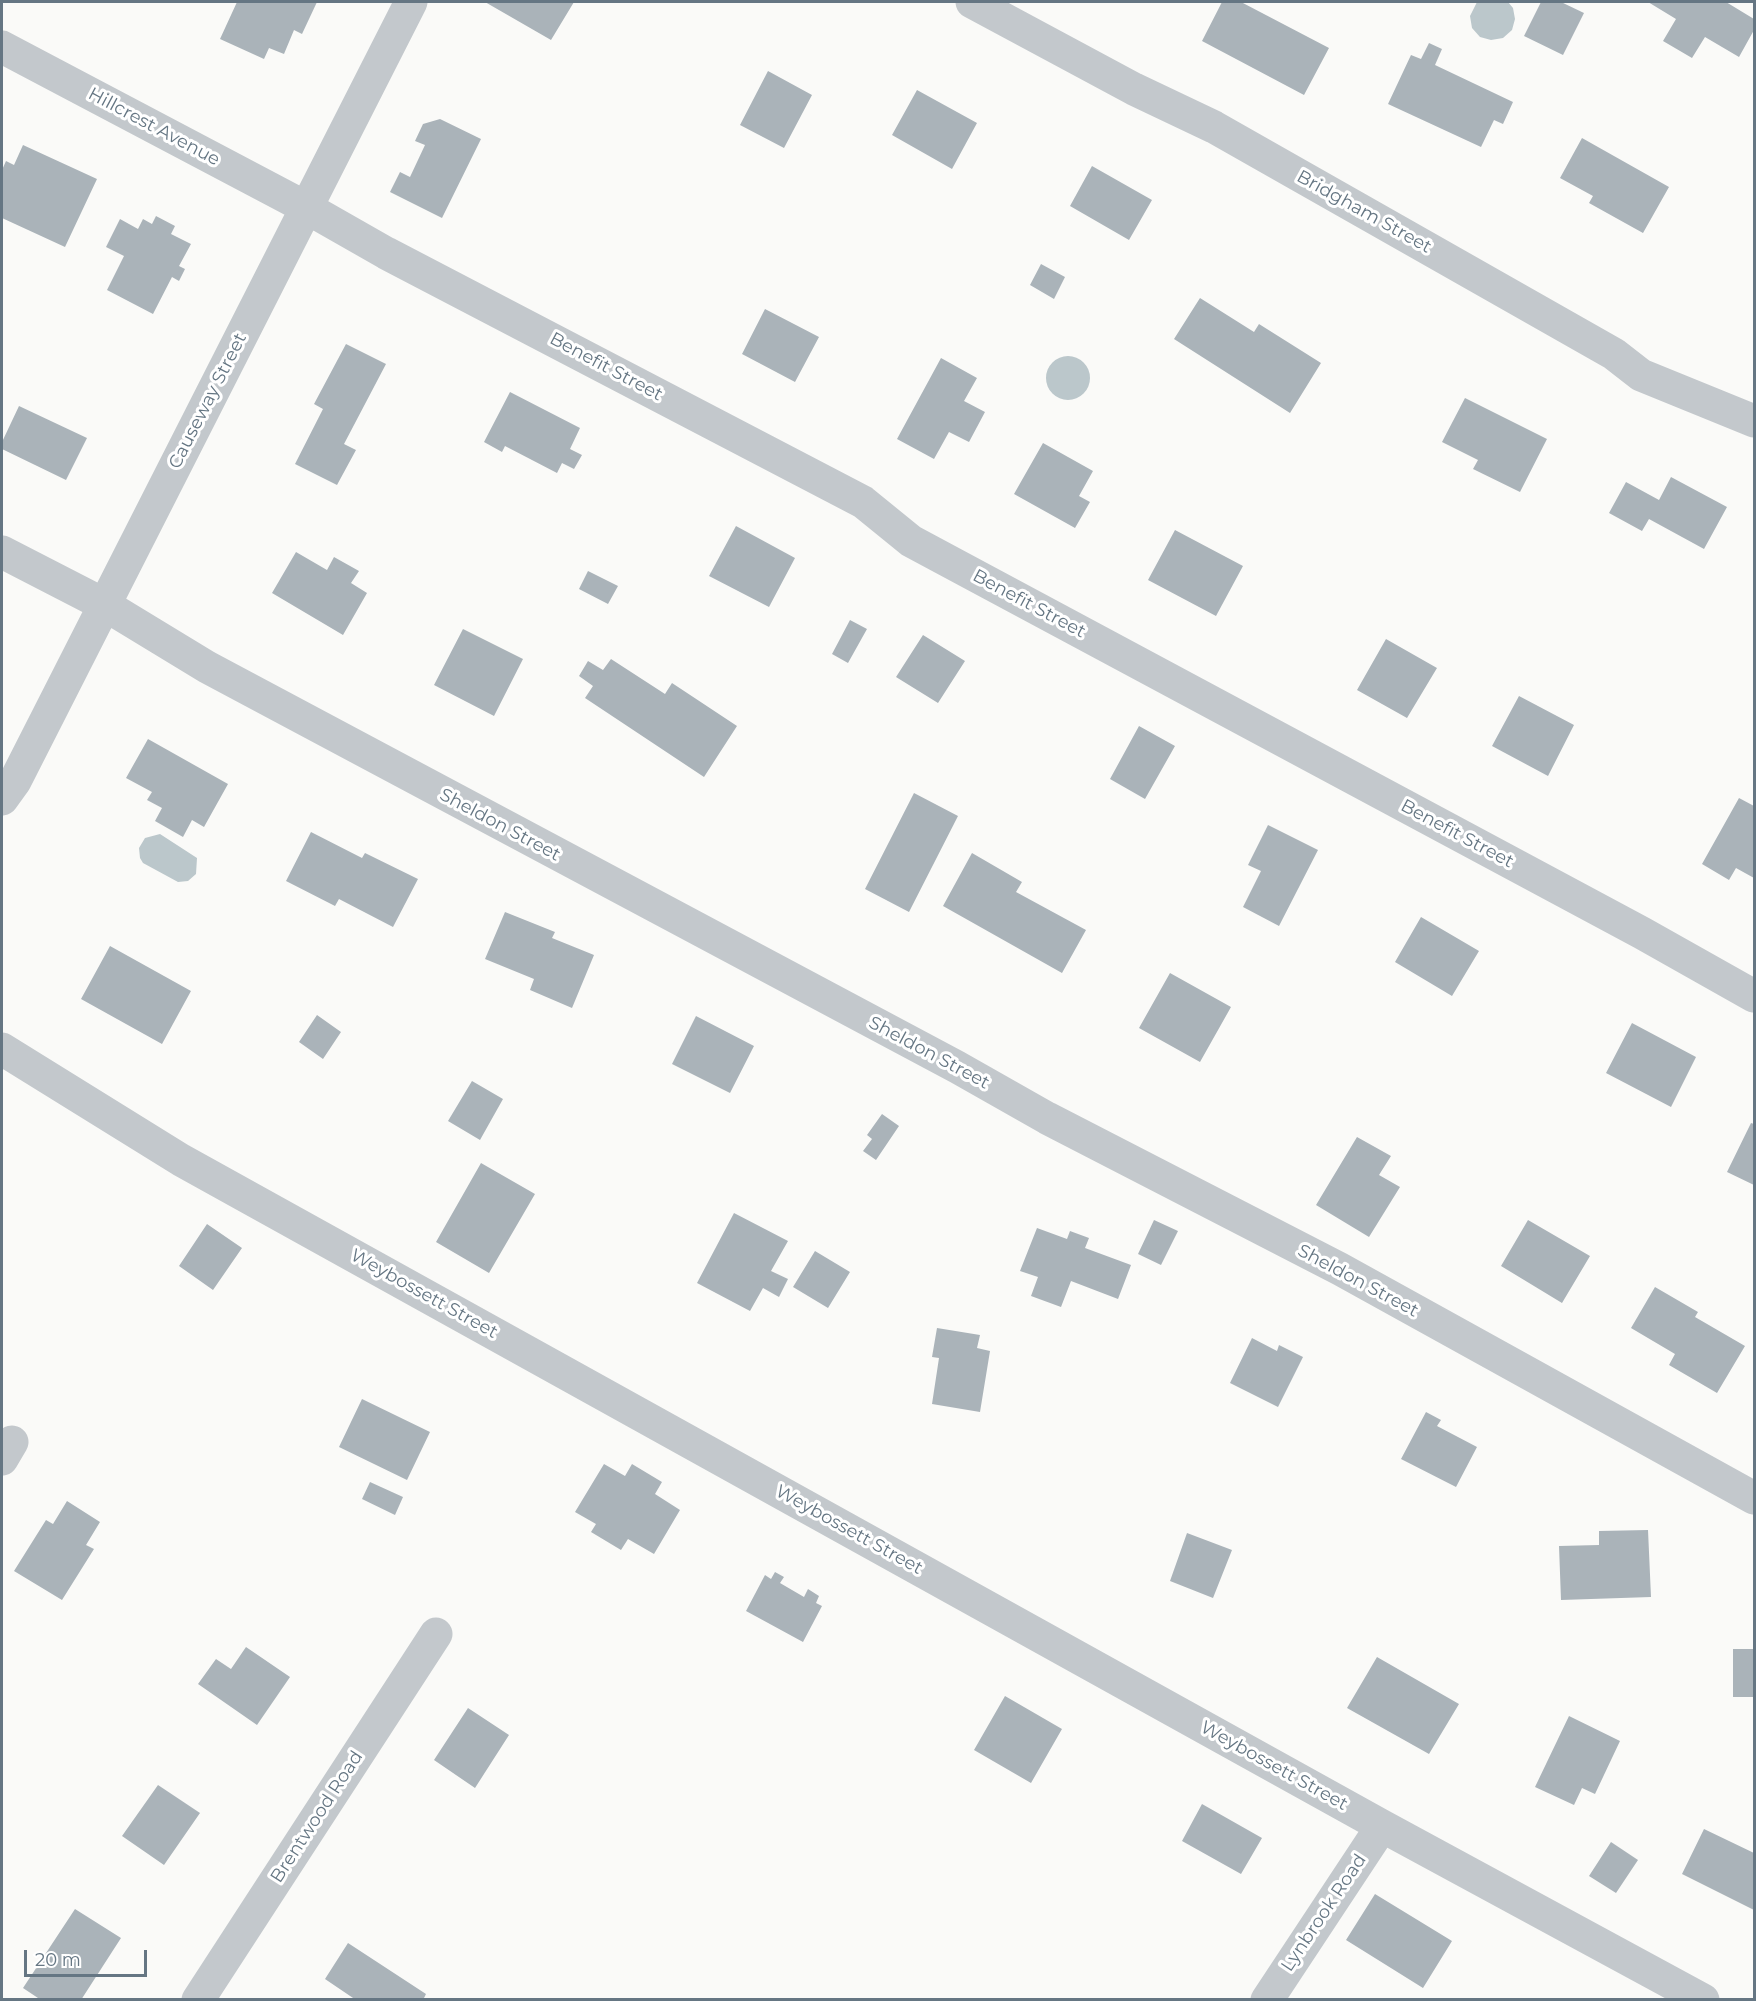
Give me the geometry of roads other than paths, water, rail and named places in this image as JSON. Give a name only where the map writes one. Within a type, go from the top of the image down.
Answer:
[{"type":"street","name":"Causeway Street","points":[[2,799],[15,781],[411,2]]},
{"type":"street","name":"Bridgham Street","points":[[972,2],[1134,88],[1214,127],[1614,354],[1641,375],[1755,421]]},
{"type":"street","name":"Hillcrest Avenue","points":[[2,46],[307,208]]},
{"type":"street","name":"Benefit Street","points":[[307,208],[387,253],[863,502],[911,541],[1642,933],[1755,996]]},
{"type":"street","name":"Sheldon Street","points":[[2,552],[105,605],[217,673],[957,1067],[1047,1118],[1340,1269],[1755,1498]]},
{"type":"street","name":"Weybossett Street","points":[[2,1049],[181,1160],[1382,1826],[1703,2000]]},
{"type":"street","name":"Brentwood Road","points":[[198,2000],[436,1634]]},
{"type":"street","name":"Lynbrook Road","points":[[1267,2000],[1382,1826]]}]
